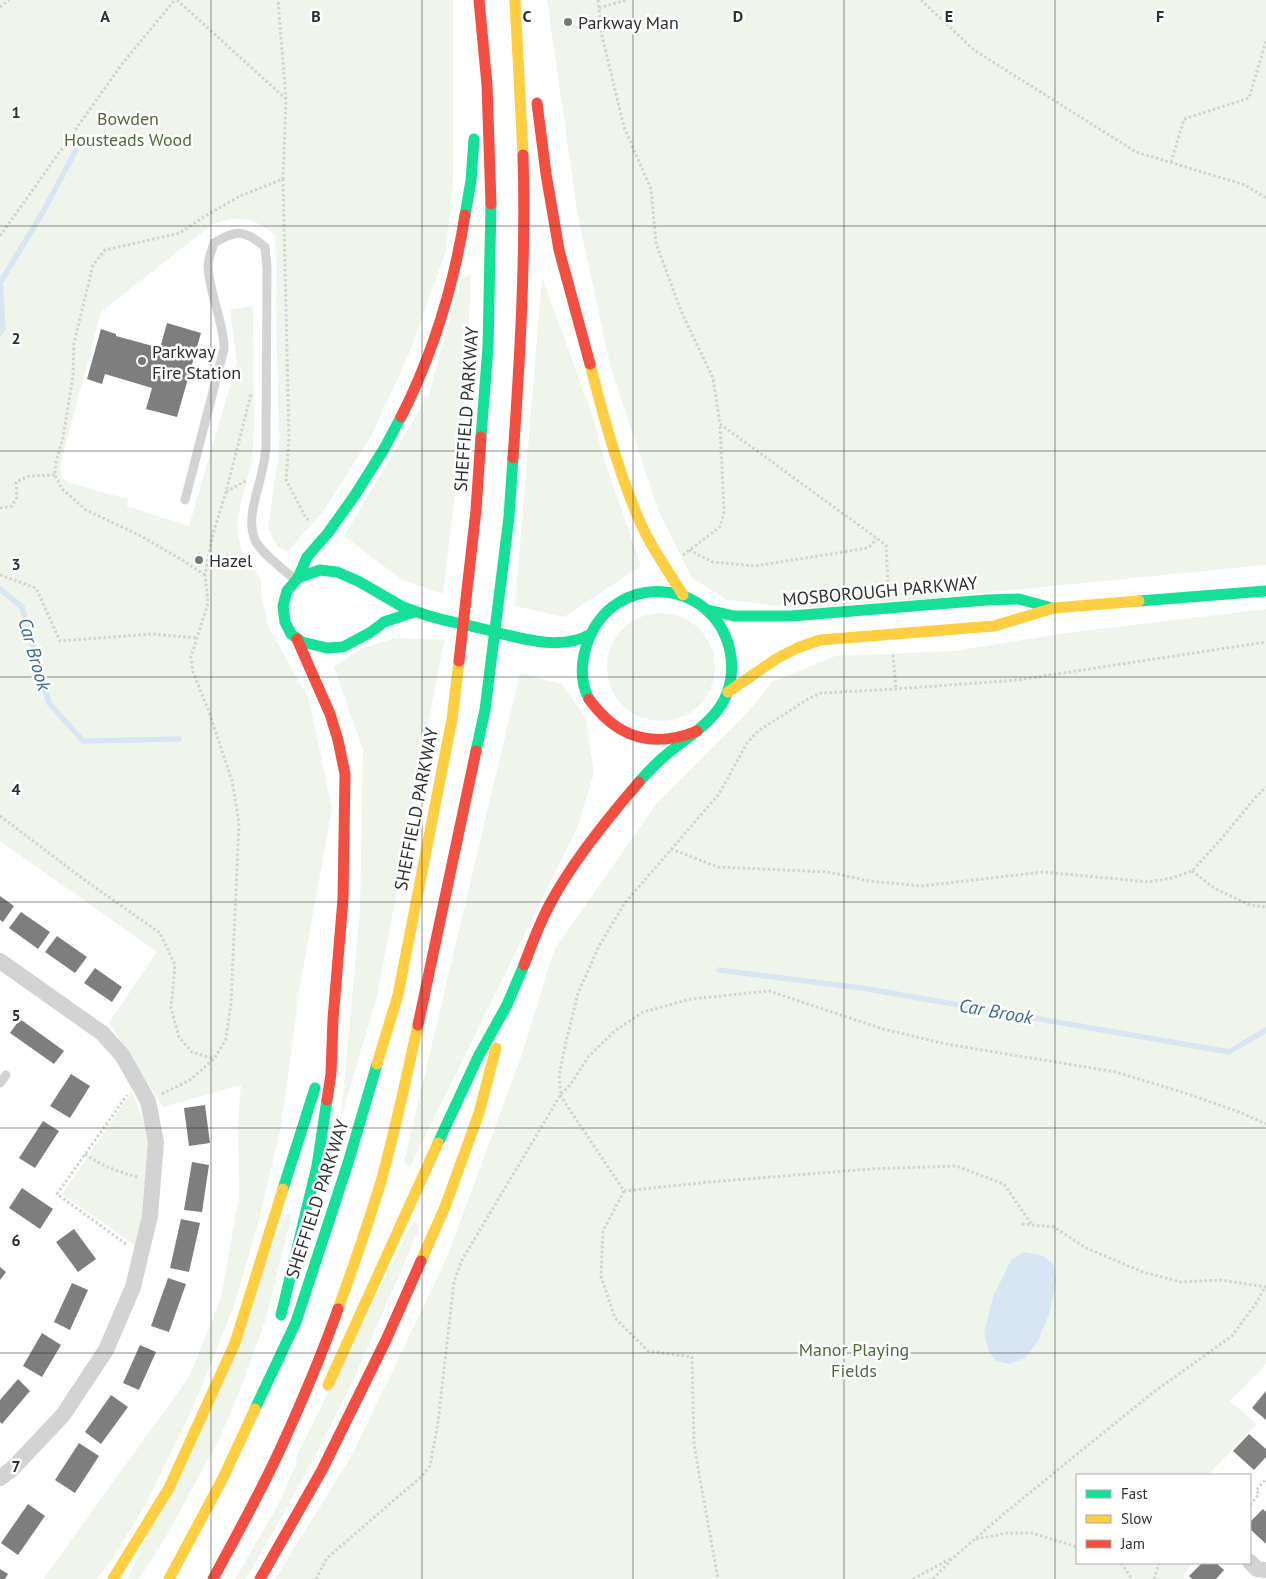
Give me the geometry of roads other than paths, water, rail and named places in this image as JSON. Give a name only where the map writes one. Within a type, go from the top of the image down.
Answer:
[{"type":"highway","points":[[469,0],[469,16]]},
{"type":"highway","name":"SHEFFIELD PARKWAY","points":[[168,1579],[223,1478],[296,1322],[348,1163],[398,995],[452,719],[476,510],[485,402],[490,300],[491,204],[487,85],[479,0]]},
{"type":"highway","points":[[213,1579],[283,1444],[325,1345],[380,1184],[400,1106],[485,710],[509,517],[520,363],[524,219],[523,135],[515,0]]},
{"type":"highway","points":[[524,0],[528,27]]},
{"type":"highway","points":[[536,90],[546,174],[559,250],[602,411],[637,516],[652,545],[683,595]]},
{"type":"highway","points":[[414,612],[384,622],[371,632],[342,647],[327,648],[297,639],[291,634],[285,622],[283,606],[287,591],[297,579],[307,557],[328,533],[384,449],[397,426],[426,362],[453,277],[461,242],[472,174],[473,127]]},
{"type":"highway","points":[[297,579],[320,570],[334,572],[414,612],[532,640],[556,643],[572,642],[583,639],[591,634]]},
{"type":"highway","points":[[324,1394],[476,1061],[507,1005],[540,923],[569,872],[622,802],[656,763],[697,731],[722,705],[728,692],[732,663],[726,634],[708,610],[683,595],[653,591],[623,599],[600,618],[586,644],[583,658],[584,684],[587,696]]},
{"type":"highway","name":"MOSBOROUGH PARKWAY","points":[[728,692],[776,659],[797,648],[820,640],[994,626],[1054,608],[1266,591]]},
{"type":"highway","name":"MOSBOROUGH PARKWAY","points":[[708,610],[734,616],[791,616],[1019,599],[1054,608]]},
{"type":"highway","points":[[279,1322],[317,1166],[331,1074],[333,1019],[343,899],[345,774],[330,714],[297,639]]},
{"type":"highway","points":[[532,640],[547,652]]},
{"type":"highway","points":[[574,680],[608,722],[627,734],[648,740],[670,740],[683,738],[697,731]]},
{"type":"highway","points":[[260,1579],[322,1470],[386,1340],[444,1206],[479,1113],[507,1005]]},
{"type":"highway","points":[[113,1579],[169,1488],[234,1343],[319,1076],[333,1019]]},
{"type":"highway","points":[[223,1478],[266,1359]]},
{"type":"highway","points":[[246,1518],[303,1427]]},
{"type":"street","points":[[0,961],[102,1033],[122,1055],[148,1101],[156,1142],[150,1216],[141,1254],[133,1287],[106,1350],[62,1415],[12,1469],[0,1478]]},
{"type":"street","points":[[1251,1563],[1258,1568],[1266,1570]]},
{"type":"lane","points":[[185,500],[224,349],[224,339],[208,264],[214,243],[230,233],[250,235],[265,248],[267,268],[266,448],[252,522],[255,540],[266,554],[297,579]]},
{"type":"lane","points":[[0,1083],[6,1075]]},
{"type":"waterway","points":[[0,333],[3,328],[0,283],[43,212],[76,150]]},
{"type":"waterway","name":"Car Brook","points":[[0,589],[22,607],[49,703],[83,741],[179,739]]},
{"type":"waterway","name":"Car Brook","points":[[719,970],[862,988],[1229,1052],[1266,1030]]},
{"type":"place","name":"Parkway Man","points":[[568,22]]},
{"type":"place","name":"Parkway Fire Station","points":[[142,361]]},
{"type":"place","name":"Hazel","points":[[199,560]]},
{"type":"park label","name":"Bowden Housteads Wood","points":[[128,128]]},
{"type":"park label","name":"Manor Playing Fields","points":[[854,1359]]}]
